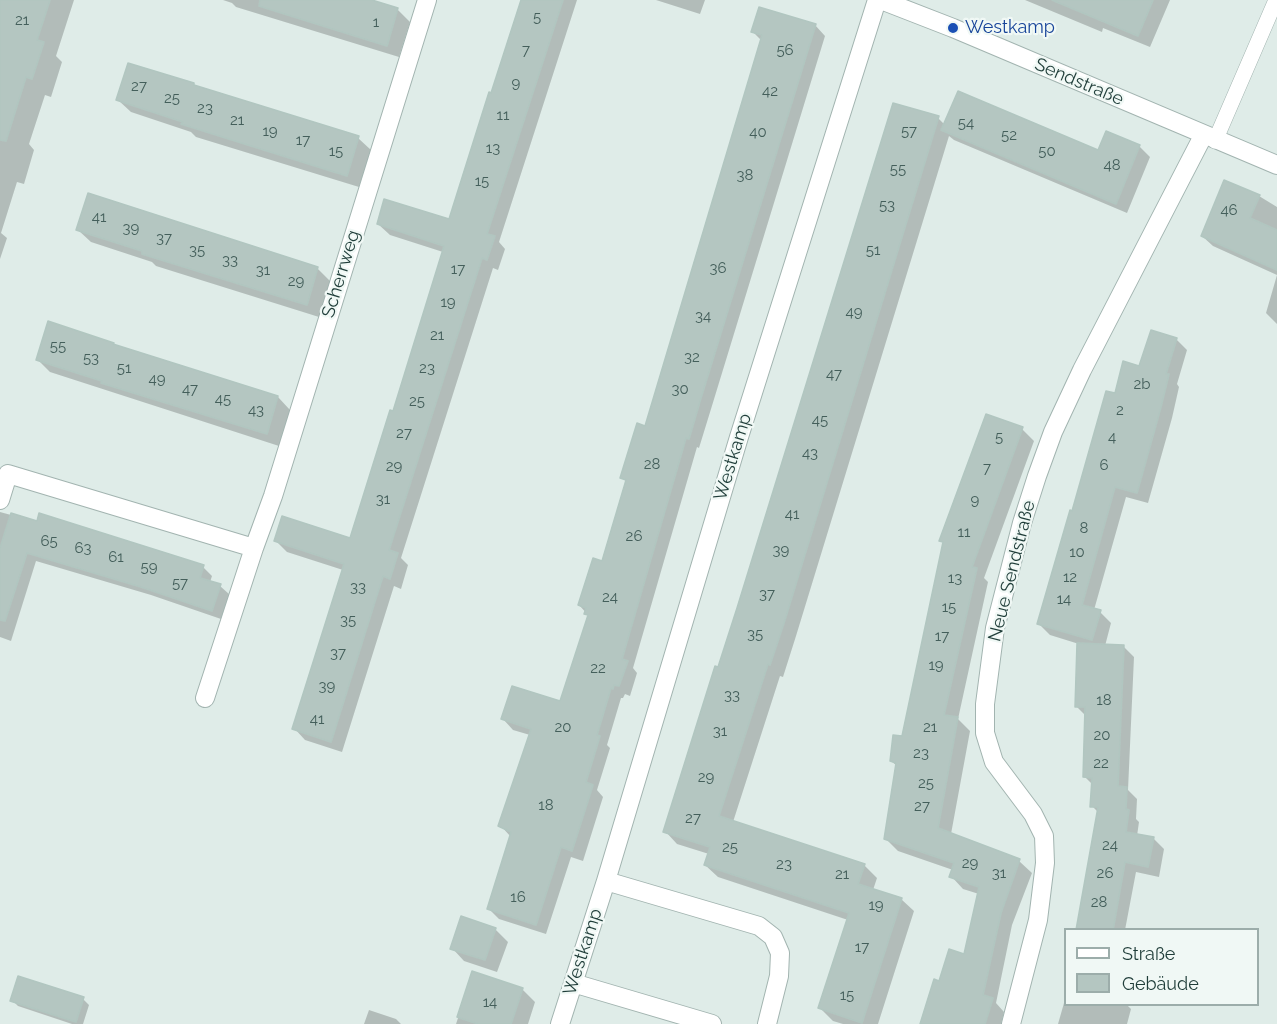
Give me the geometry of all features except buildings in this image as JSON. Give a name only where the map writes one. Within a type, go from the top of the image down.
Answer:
[{"type":"street","name":"Scherrweg","points":[[205,698],[273,496],[427,0]]},
{"type":"street","name":"Sendstraße","points":[[879,0],[1277,165]]},
{"type":"street","name":"Westkamp","points":[[560,1024],[606,881],[739,437],[879,0]]},
{"type":"street","name":"Neue Sendstraße","points":[[1011,1024],[1038,920],[1045,854],[1044,836],[1033,814],[994,762],[985,733],[985,704],[995,628],[1022,522],[1053,432],[1082,370],[1209,138]]},
{"type":"street","points":[[0,500],[8,474],[254,549]]},
{"type":"street","points":[[606,881],[759,926],[772,938],[780,953],[779,976],[767,1024]]},
{"type":"street","points":[[573,983],[712,1024]]},
{"type":"lane","points":[[1209,138],[1276,0]]},
{"type":"place","name":"Westkamp","points":[[953,28]]}]
